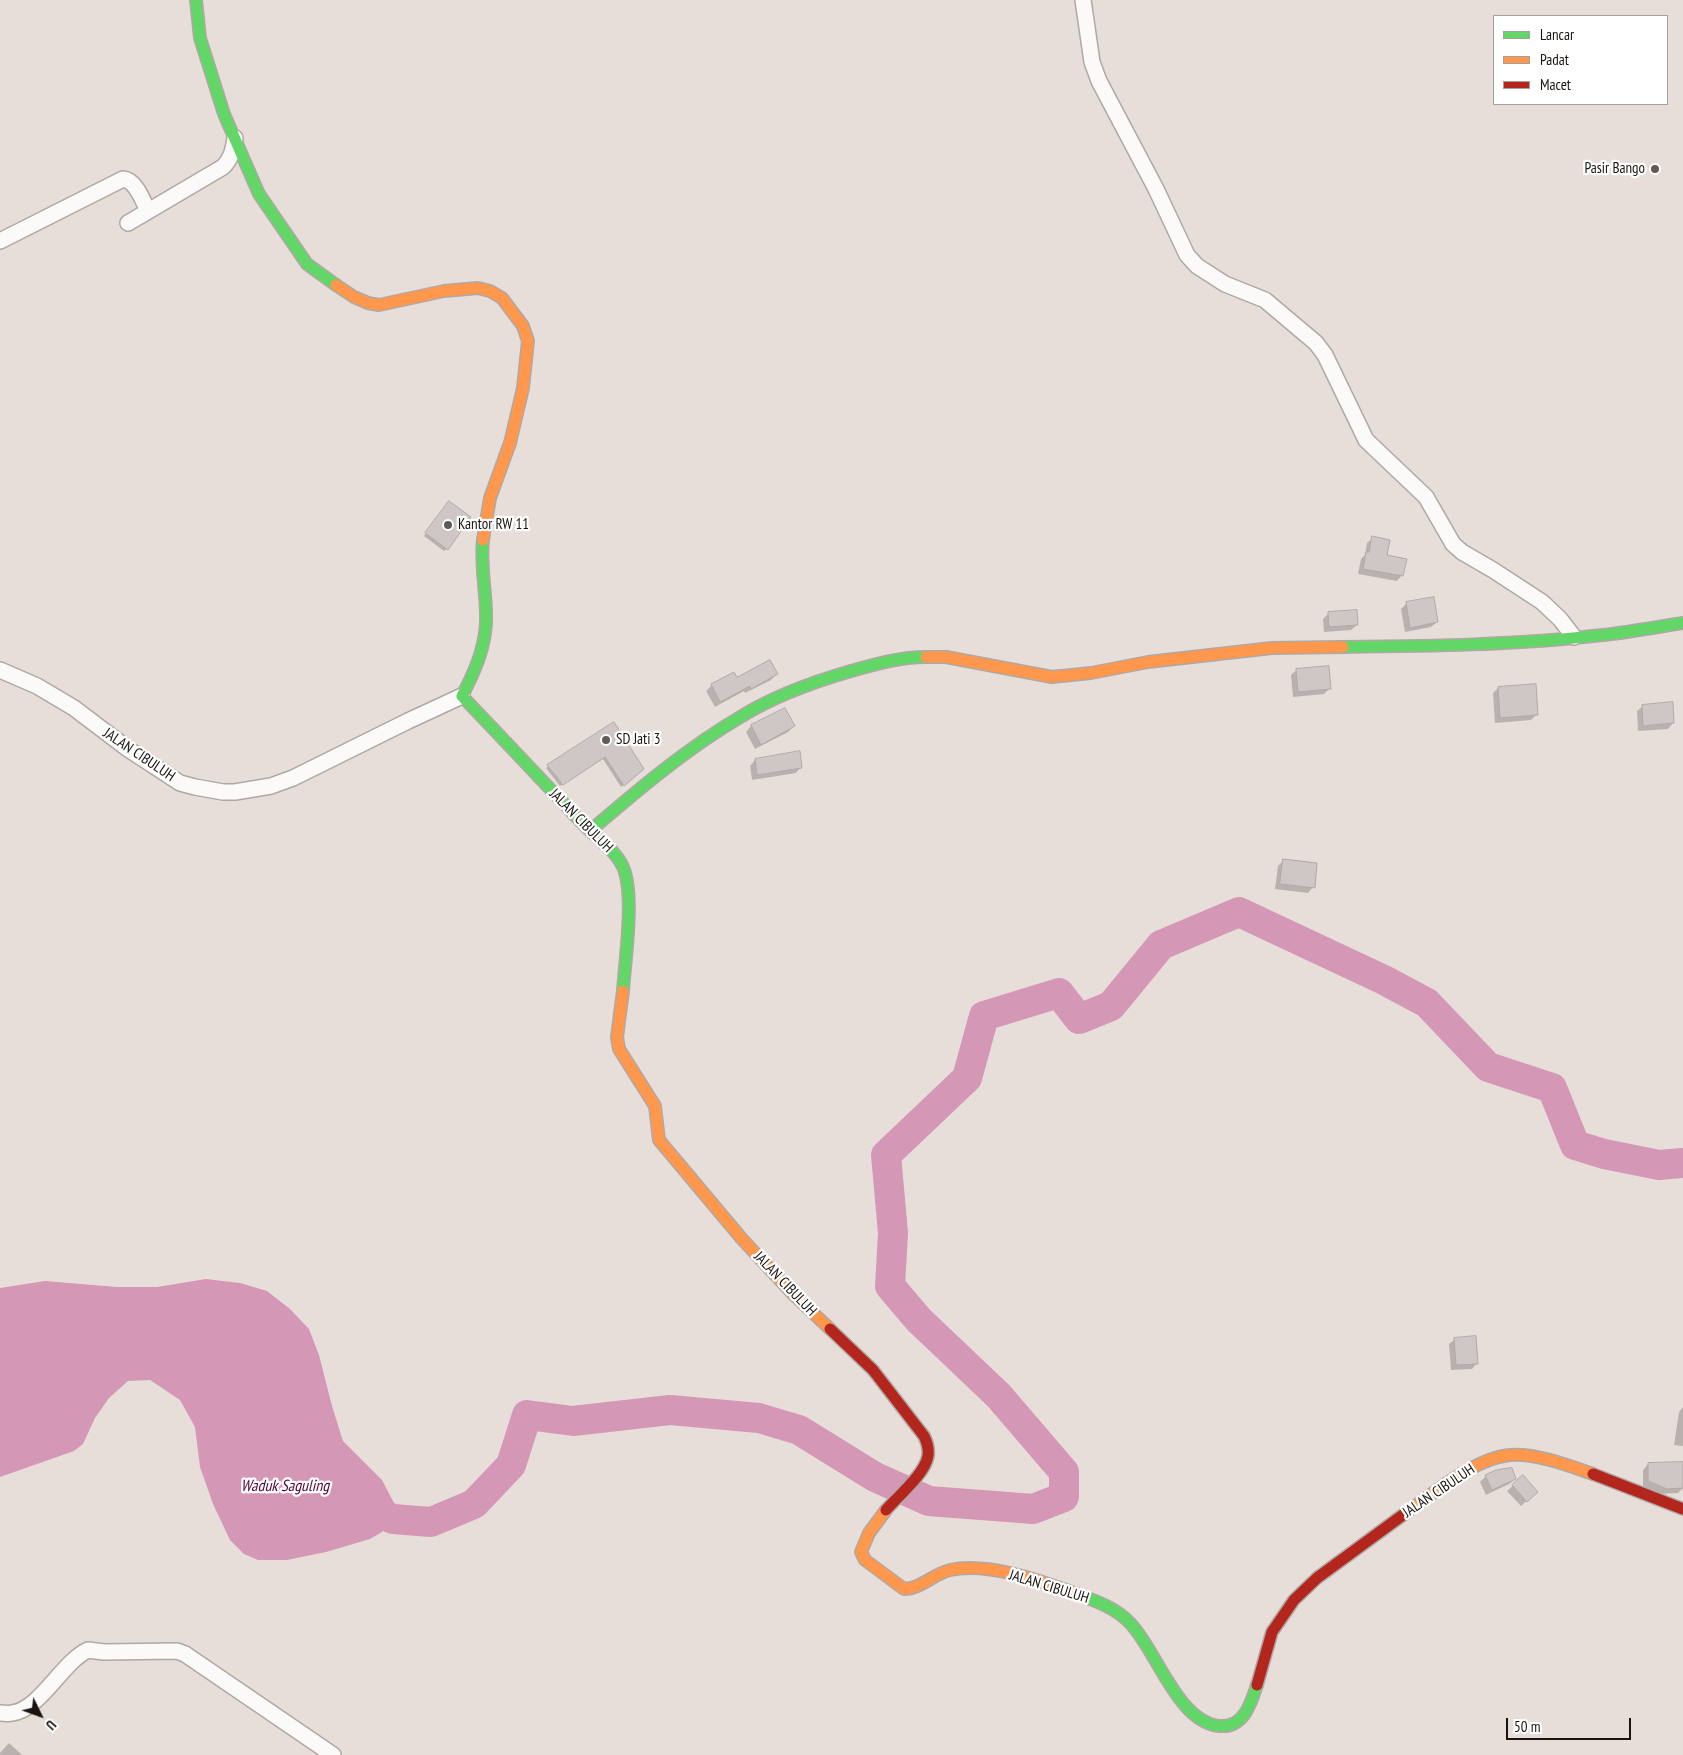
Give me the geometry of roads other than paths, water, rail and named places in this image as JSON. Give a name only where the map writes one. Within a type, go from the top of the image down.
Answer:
[{"type":"street","points":[[196,0],[200,38],[224,114],[259,194],[306,264],[354,297],[379,305],[410,296],[444,291],[478,288],[490,291],[502,298],[523,326],[528,341],[523,388],[512,435],[490,498],[485,524],[482,552],[486,623],[482,649],[473,676],[462,696]]},
{"type":"street","points":[[1083,0],[1092,62],[1099,81],[1156,189],[1187,254],[1197,266],[1225,284],[1264,300],[1316,344],[1325,355],[1366,440],[1426,497],[1453,544],[1462,552],[1494,570],[1542,602],[1560,618],[1574,638]]},
{"type":"street","points":[[128,223],[222,167],[228,162],[232,154],[235,138]]},
{"type":"street","points":[[0,241],[123,179],[133,184],[148,211]]},
{"type":"street","points":[[590,831],[662,770],[741,716],[771,700],[819,680],[879,663],[912,657],[946,657],[1052,677],[1091,673],[1148,662],[1272,648],[1420,646],[1574,638],[1683,624]]},
{"type":"street","name":"JALAN CIBULUH","points":[[0,670],[37,686],[74,708],[128,750],[180,782],[223,792],[271,786],[292,778],[462,696],[590,831],[616,855],[626,877],[629,904],[622,1009],[617,1037],[619,1049],[624,1059],[655,1106],[659,1140],[767,1267],[873,1370],[924,1436],[928,1450],[926,1462],[884,1513],[862,1549],[864,1560],[901,1588],[911,1589],[935,1575],[956,1569],[987,1569],[1056,1587],[1105,1604],[1119,1612],[1132,1626],[1170,1685],[1194,1715],[1210,1725],[1230,1727],[1239,1722],[1250,1705],[1273,1629],[1302,1589],[1386,1527],[1482,1462],[1491,1458],[1513,1455],[1533,1457],[1594,1473],[1683,1509]]},
{"type":"street","points":[[0,1713],[13,1713],[23,1710],[88,1650],[104,1652],[177,1651],[185,1654],[333,1755]]},
{"type":"water","name":"Waduk Saguling","points":[[206,1279],[240,1283],[267,1291],[290,1309],[309,1329],[319,1355],[343,1441],[382,1480],[395,1505],[393,1519],[382,1532],[370,1539],[326,1552],[287,1560],[258,1560],[244,1554],[230,1540],[213,1504],[200,1467],[195,1427],[180,1400],[150,1380],[128,1381],[109,1398],[95,1418],[83,1444],[74,1451],[0,1477],[0,1288],[45,1281],[117,1287],[157,1287]]},
{"type":"waterway","points":[[356,1503],[393,1519],[431,1522],[474,1504],[511,1465],[527,1415],[573,1421],[670,1410],[759,1418],[799,1430],[875,1477],[929,1501],[1033,1509],[1064,1497],[1064,1472],[998,1395],[918,1319],[890,1286],[893,1233],[886,1155],[967,1078],[984,1016],[1059,993],[1079,1019],[1111,1006],[1161,945],[1239,912],[1384,980],[1427,1003],[1488,1067],[1552,1088],[1575,1145],[1604,1154],[1659,1165],[1683,1163]]},
{"type":"place","name":"Pasir Bango","points":[[1655,169]]},
{"type":"place","name":"Kantor RW 11","points":[[448,525]]},
{"type":"place","name":"SD Jati 3","points":[[606,740]]}]
